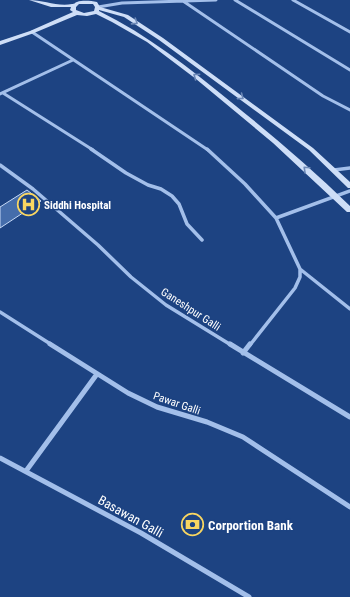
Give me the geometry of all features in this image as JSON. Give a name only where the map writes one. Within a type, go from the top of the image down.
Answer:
[{"type":"street","points":[[32,0],[51,5],[74,6],[87,1],[95,4],[98,9],[132,30],[202,81],[285,149],[350,210]]},
{"type":"street","points":[[0,43],[32,32],[76,13],[86,15],[98,9],[122,3],[216,0]]},
{"type":"street","points":[[235,0],[350,70]]},
{"type":"street","points":[[292,0],[350,32]]},
{"type":"street","points":[[183,1],[323,96],[350,110]]},
{"type":"street","points":[[74,6],[73,10],[76,13]]},
{"type":"street","points":[[98,9],[126,16],[160,38],[311,150],[350,186]]},
{"type":"street","points":[[32,32],[208,150],[245,184],[276,218],[300,269],[300,277],[295,288],[243,353]]},
{"type":"street","points":[[2,93],[73,60]]},
{"type":"street","points":[[2,93],[69,134],[126,173],[172,196],[179,204],[187,224],[202,240]]},
{"type":"street","name":"Ganeshpur Galli","points":[[0,165],[33,190],[98,245],[131,277],[166,305],[350,417]]},
{"type":"street","points":[[334,170],[350,168]]},
{"type":"street","points":[[276,218],[350,190]]},
{"type":"street","points":[[300,269],[350,309]]},
{"type":"street","name":"Pawar Galli","points":[[0,312],[128,393],[157,407],[207,422],[243,437],[350,507]]},
{"type":"street","points":[[26,471],[97,374]]},
{"type":"street","name":"Basawan Galli","points":[[0,458],[141,533],[249,597]]},
{"type":"building","points":[[27,190],[41,201],[0,228],[0,207]]},
{"type":"place","name":"Siddhi Hospital","points":[[28,205]]},
{"type":"place","name":"Corportion Bank","points":[[193,525]]}]
